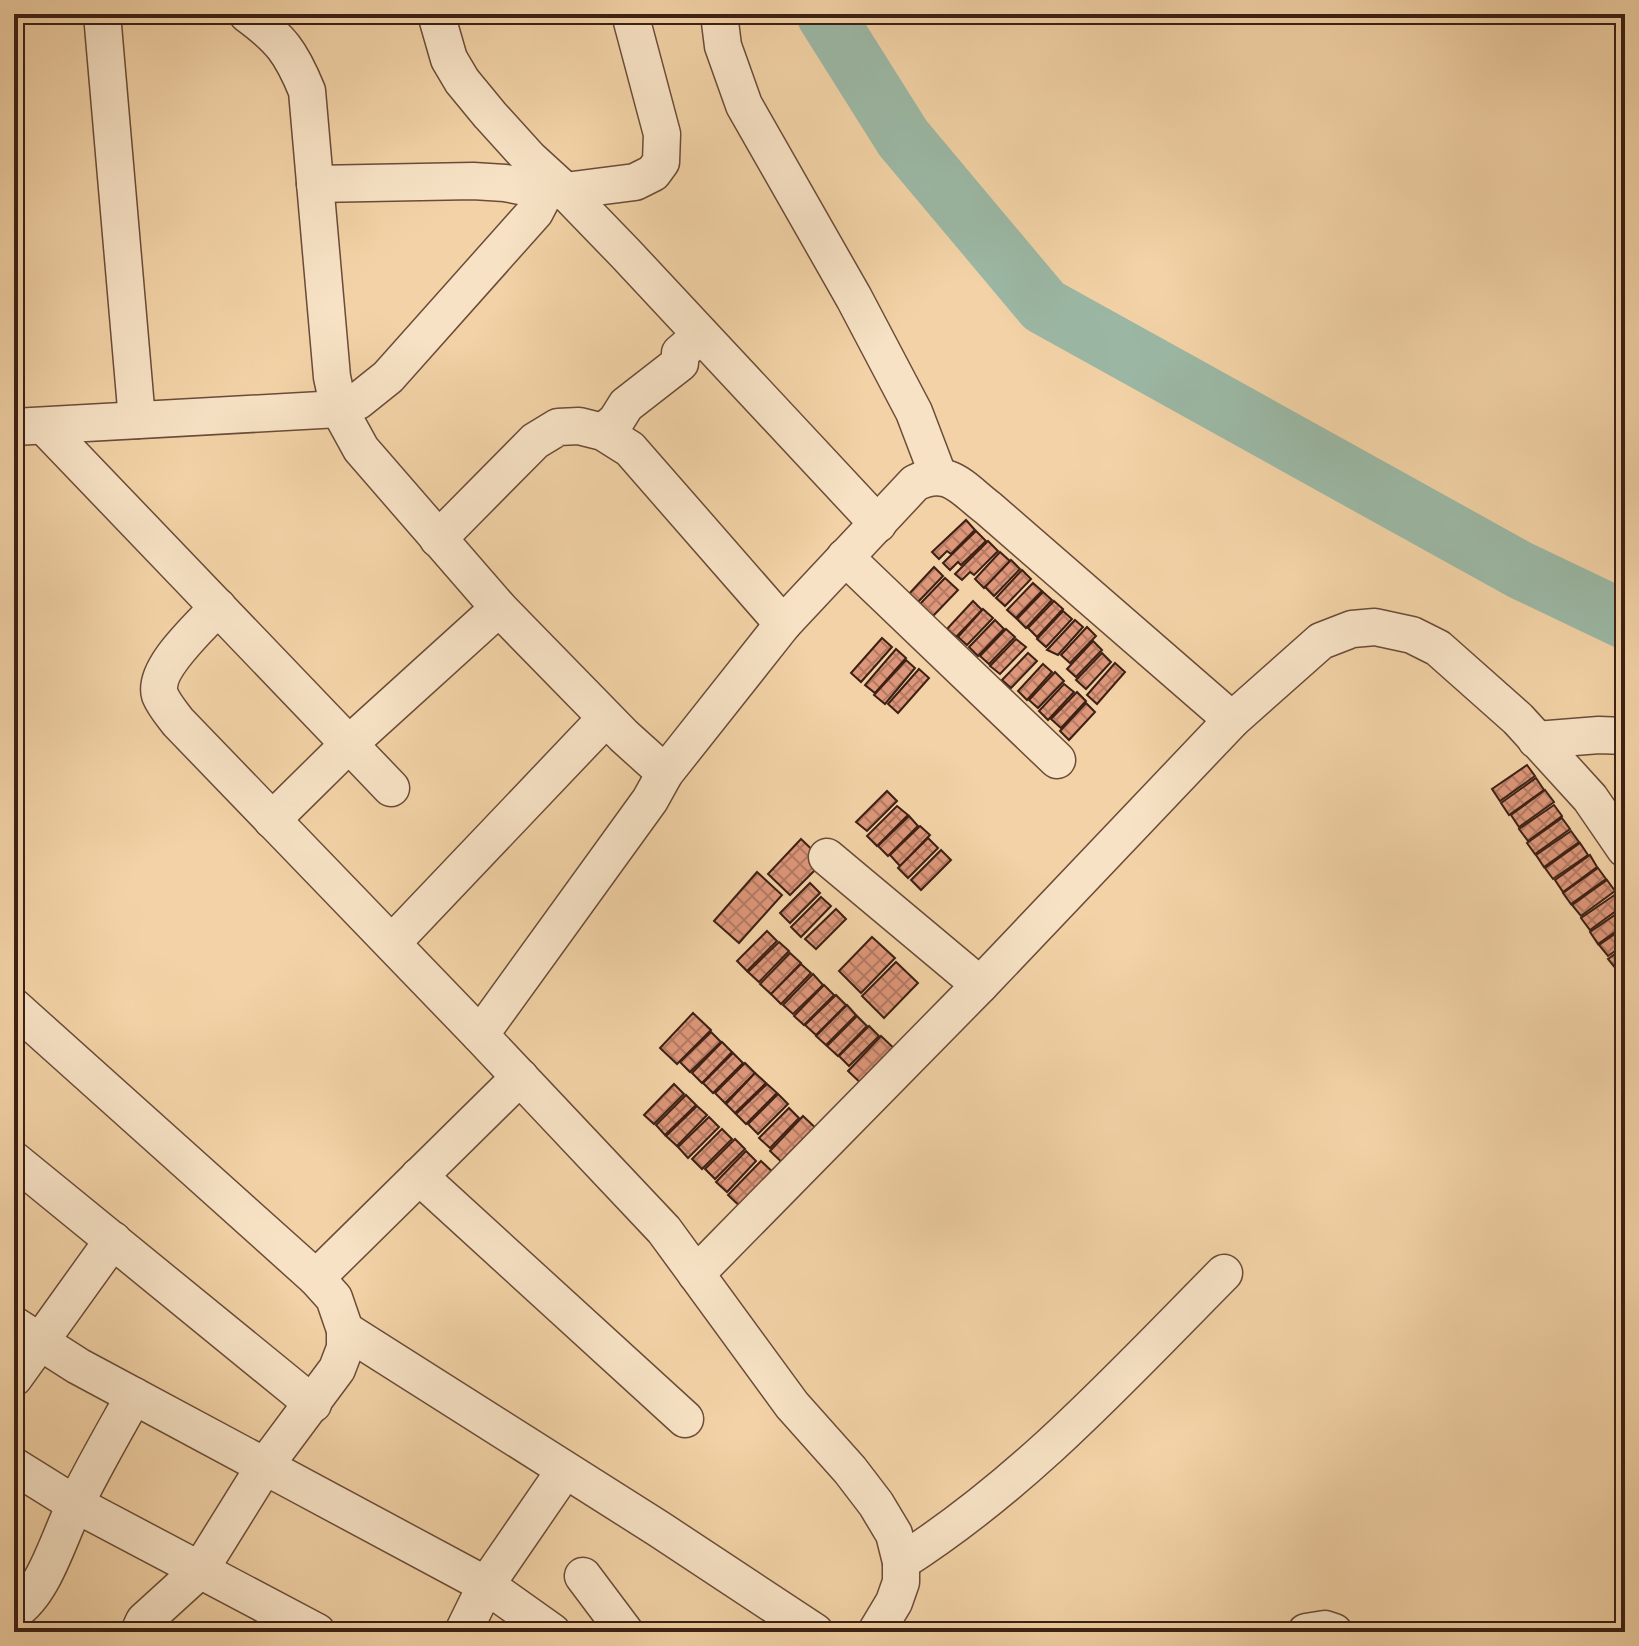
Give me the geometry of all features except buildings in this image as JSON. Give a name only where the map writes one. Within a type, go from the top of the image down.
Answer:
[{"type":"street","points":[[102,14],[137,420]]},
{"type":"street","points":[[247,14],[276,36],[295,61],[307,91],[332,377],[339,409],[361,449],[499,608],[606,718],[665,773]]},
{"type":"street","points":[[436,14],[449,59],[462,81],[556,191],[701,335],[878,524]]},
{"type":"street","points":[[315,184],[473,181],[556,191],[635,182],[653,173],[661,162],[662,134],[630,14]]},
{"type":"street","points":[[719,14],[723,46],[744,105],[888,361],[914,412],[938,475]]},
{"type":"street","points":[[29,427],[339,409],[358,401],[388,377],[556,191]]},
{"type":"street","points":[[603,432],[616,421],[626,405],[680,363],[680,353],[701,335]]},
{"type":"street","points":[[438,539],[535,441],[558,427],[579,426],[603,432],[630,449],[783,624]]},
{"type":"street","points":[[29,427],[218,607],[391,788]]},
{"type":"street","points":[[480,1035],[650,800],[665,773],[783,624],[915,483],[938,475],[947,478],[988,508],[1232,720]]},
{"type":"street","points":[[845,557],[1057,760]]},
{"type":"street","points":[[218,607],[162,672],[159,693],[178,722],[664,1230],[792,1405],[876,1504],[894,1534],[901,1562],[898,1592],[876,1632]]},
{"type":"street","points":[[272,820],[349,744],[499,608]]},
{"type":"street","points":[[696,1274],[980,985],[1232,720],[1321,641],[1352,629],[1375,627],[1412,635],[1438,648],[1518,719],[1590,798],[1625,849]]},
{"type":"street","points":[[392,943],[606,718]]},
{"type":"street","points":[[1536,740],[1625,736]]},
{"type":"street","points":[[827,857],[980,985]]},
{"type":"street","points":[[14,1007],[316,1278],[334,1298],[345,1330],[345,1348],[337,1369],[264,1467],[200,1570],[144,1621],[139,1632]]},
{"type":"street","points":[[316,1278],[520,1077]]},
{"type":"street","points":[[14,1160],[313,1404]]},
{"type":"street","points":[[419,1176],[685,1419]]},
{"type":"street","points":[[14,1378],[27,1333],[113,1240]]},
{"type":"street","points":[[901,1562],[948,1532],[1055,1444],[1224,1273]]},
{"type":"street","points":[[345,1330],[815,1632]]},
{"type":"street","points":[[27,1333],[78,1366],[486,1585],[552,1632]]},
{"type":"street","points":[[14,1612],[30,1597],[43,1575],[75,1504],[134,1396]]},
{"type":"street","points":[[14,1466],[75,1504],[317,1632]]},
{"type":"street","points":[[463,1632],[486,1585],[565,1470]]},
{"type":"street","points":[[569,1632],[591,1588],[625,1632]]},
{"type":"street","points":[[1306,1632],[1325,1629],[1334,1632]]},
{"type":"waterway","points":[[825,14],[903,138],[1044,306],[1520,570],[1625,620]]}]
